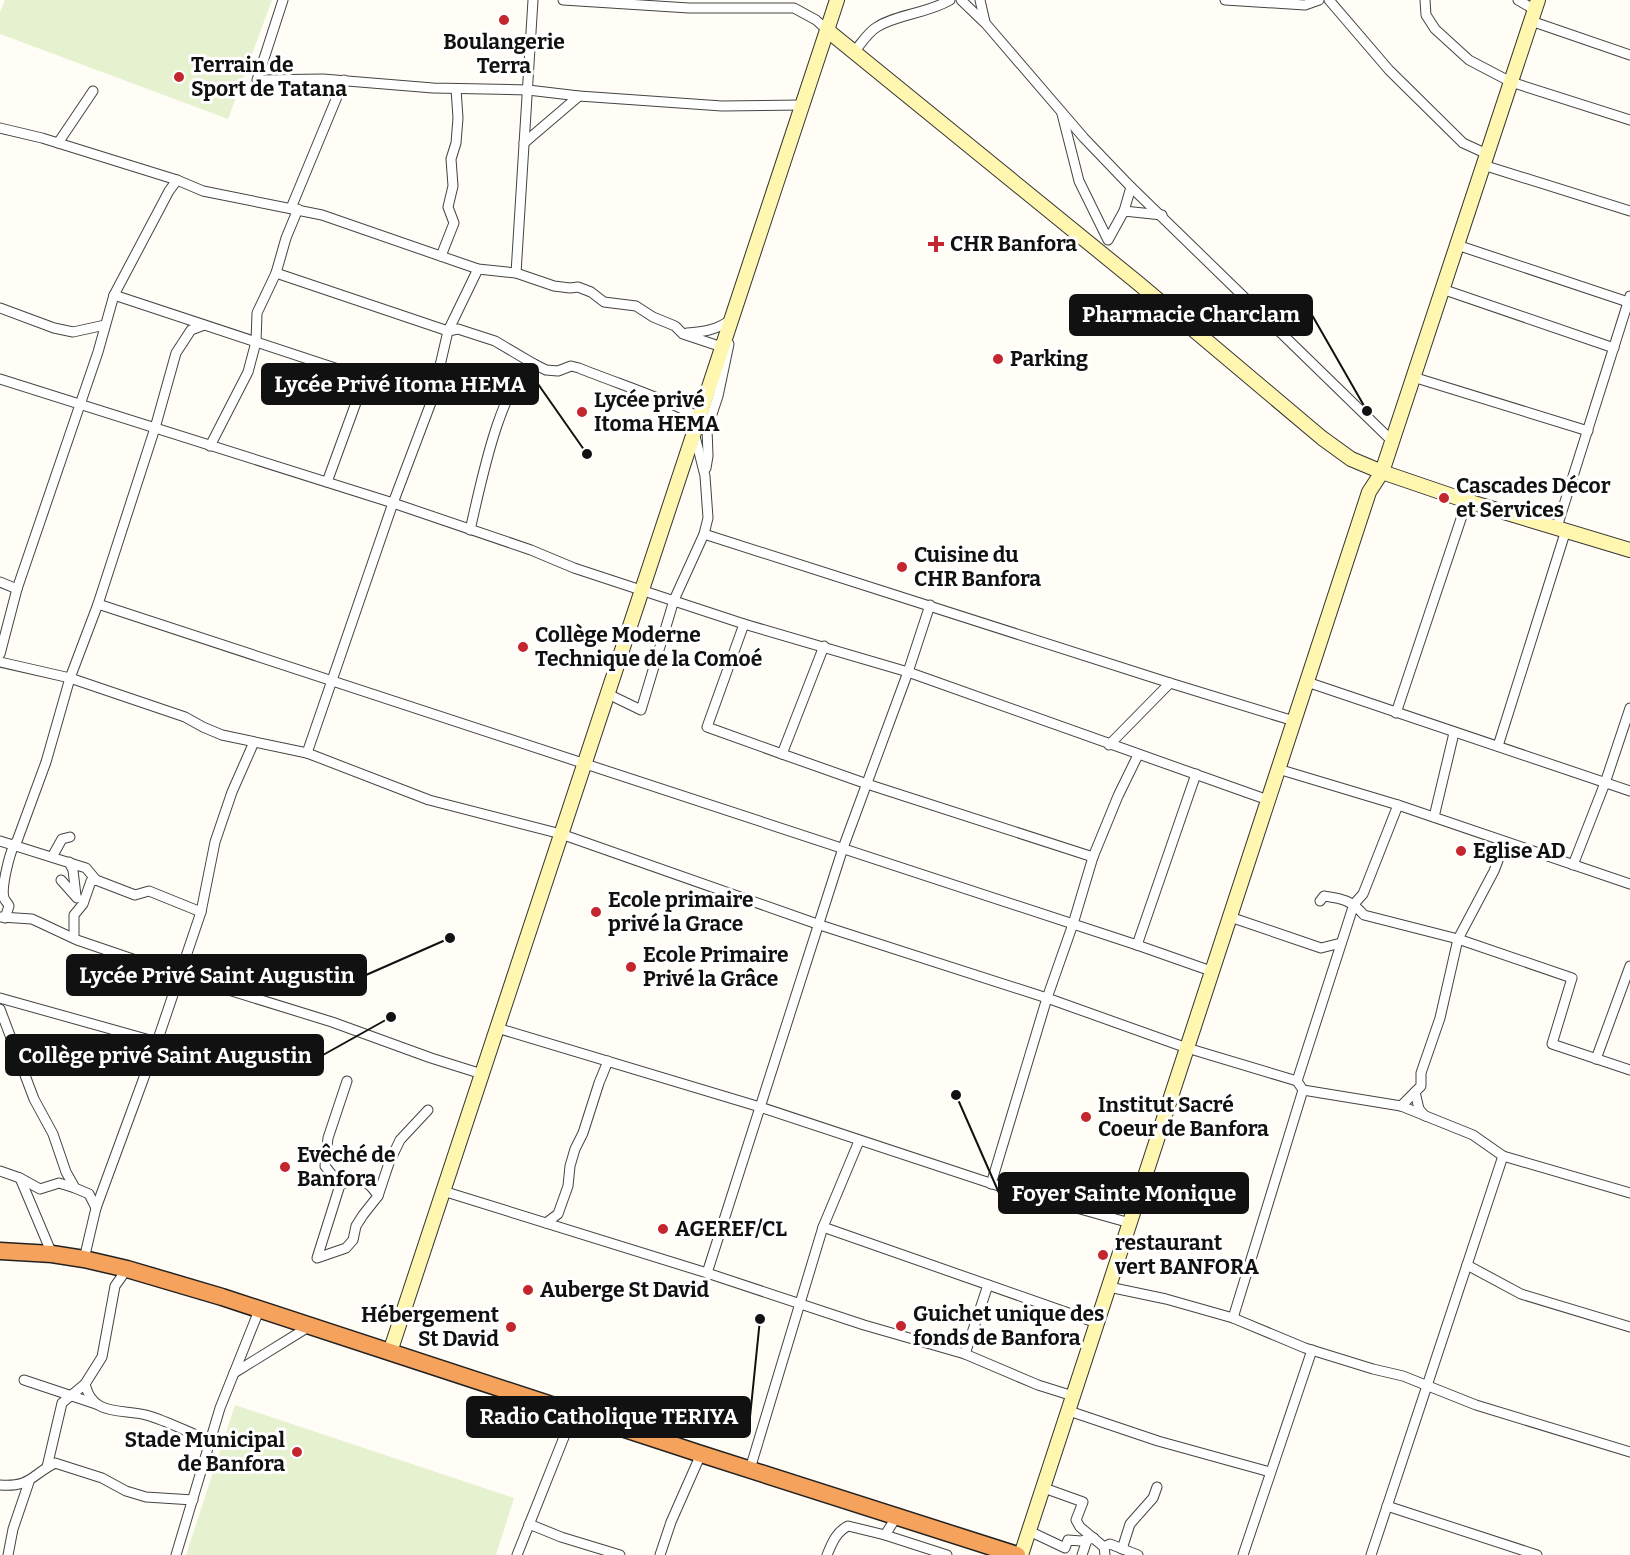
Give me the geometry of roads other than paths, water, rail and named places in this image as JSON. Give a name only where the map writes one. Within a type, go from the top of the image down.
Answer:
[{"type":"highway","points":[[0,1251],[52,1254],[84,1259],[127,1269],[260,1308],[701,1454],[1019,1555]]},
{"type":"street","points":[[283,0],[257,80],[344,80],[456,89],[528,90],[722,106],[802,105]]},
{"type":"street","points":[[516,273],[533,0]]},
{"type":"street","points":[[563,0],[689,8],[794,8],[816,20],[1350,459],[1467,501],[1630,550]]},
{"type":"street","points":[[390,1352],[837,0]]},
{"type":"street","points":[[854,52],[874,28],[886,22],[937,8],[950,0]]},
{"type":"street","points":[[961,0],[986,24],[1061,112],[1131,187],[1392,441]]},
{"type":"street","points":[[980,0],[986,24]]},
{"type":"street","points":[[1225,0],[1305,5],[1319,0]]},
{"type":"street","points":[[1329,0],[1389,70],[1463,143],[1485,160],[1630,211]]},
{"type":"street","points":[[1518,0],[1630,55]]},
{"type":"street","points":[[1427,2],[1426,15],[1435,29],[1469,60],[1511,82],[1630,120]]},
{"type":"street","points":[[1019,1555],[1044,1488],[1210,971],[1369,492],[1382,472],[1535,10]]},
{"type":"street","points":[[210,446],[231,402],[243,384],[254,357],[257,313],[276,273],[294,208],[344,80]]},
{"type":"street","points":[[441,256],[454,223],[448,207],[453,186],[451,159],[456,143],[458,118],[456,89]]},
{"type":"street","points":[[58,143],[93,91]]},
{"type":"street","points":[[524,143],[579,96]]},
{"type":"street","points":[[1061,112],[1079,180],[1108,240]]},
{"type":"street","points":[[0,128],[58,143],[177,180],[203,191],[294,208],[372,231],[478,269],[516,273],[554,286],[578,287],[591,292],[604,302],[636,306],[653,318],[675,326],[683,334],[722,347]]},
{"type":"street","points":[[0,654],[17,589],[114,296],[169,190],[177,180]]},
{"type":"street","points":[[1104,256],[1108,240],[1124,211],[1131,187]]},
{"type":"street","points":[[1124,211],[1162,215]]},
{"type":"street","points":[[1457,245],[1629,299],[1588,430],[1562,529],[1498,746]]},
{"type":"street","points":[[307,753],[393,502],[432,400],[448,331],[478,269]]},
{"type":"street","points":[[276,273],[448,331],[458,329],[495,341],[546,370],[558,371],[571,366],[579,368],[675,404],[699,417]]},
{"type":"street","points":[[1442,289],[1614,348]]},
{"type":"street","points":[[114,296],[432,400]]},
{"type":"street","points":[[0,308],[54,328],[74,332],[105,325]]},
{"type":"street","points":[[683,334],[722,326],[733,314]]},
{"type":"street","points":[[705,476],[708,456],[707,429],[724,369],[733,314]]},
{"type":"street","points":[[179,317],[184,330],[183,341]]},
{"type":"street","points":[[204,325],[191,330],[176,353],[155,428],[98,604],[70,678],[46,762],[17,841],[13,845],[5,877],[4,897],[9,906],[3,917],[32,919],[74,939],[180,975],[332,1022],[482,1074]]},
{"type":"street","points":[[470,530],[498,417],[522,372],[534,364]]},
{"type":"street","points":[[1413,377],[1588,430]]},
{"type":"street","points":[[327,482],[365,378]]},
{"type":"street","points":[[0,379],[393,502],[531,550],[574,568],[744,624],[908,672],[1268,800]]},
{"type":"street","points":[[608,694],[641,710],[674,600],[704,534],[708,518],[705,476],[695,436],[699,417]]},
{"type":"street","points":[[1396,713],[1467,501]]},
{"type":"street","points":[[704,534],[1294,721]]},
{"type":"street","points":[[0,582],[17,589]]},
{"type":"street","points":[[98,604],[1137,945],[1210,971]]},
{"type":"street","points":[[707,1273],[843,848],[908,672],[930,605]]},
{"type":"street","points":[[744,624],[707,728],[867,784],[1093,857]]},
{"type":"street","points":[[782,754],[824,646]]},
{"type":"street","points":[[0,662],[70,678],[185,717],[222,735],[307,753],[429,800],[561,834],[820,925],[1047,998],[1187,1048],[1297,1081],[1303,1090],[1401,1106],[1473,1135],[1503,1156],[1630,1193]]},
{"type":"street","points":[[1307,682],[1630,791]]},
{"type":"street","points":[[1109,745],[1170,683]]},
{"type":"street","points":[[1573,865],[1605,783],[1630,708]]},
{"type":"street","points":[[1434,817],[1454,733]]},
{"type":"street","points":[[84,1259],[96,1208],[157,1042],[201,912],[219,832],[232,792],[254,742]]},
{"type":"street","points":[[991,1184],[1047,998],[1093,857],[1138,755]]},
{"type":"street","points":[[1278,769],[1398,805],[1630,884]]},
{"type":"street","points":[[1137,945],[1196,774]]},
{"type":"street","points":[[1297,1081],[1354,904],[1363,894],[1398,805]]},
{"type":"street","points":[[52,857],[62,839],[70,837]]},
{"type":"street","points":[[0,841],[86,868],[96,880],[135,895],[149,891],[201,912]]},
{"type":"street","points":[[1401,1106],[1421,1086],[1421,1073],[1440,1018],[1458,939],[1494,871],[1505,842]]},
{"type":"street","points":[[69,862],[73,870],[79,900]]},
{"type":"street","points":[[61,880],[79,900]]},
{"type":"street","points":[[74,939],[74,915],[79,900],[91,881],[96,880]]},
{"type":"street","points":[[1363,894],[1367,916]]},
{"type":"street","points":[[1320,901],[1324,896],[1354,904],[1367,916],[1458,939],[1572,978],[1552,1044],[1630,1070]]},
{"type":"street","points":[[1230,916],[1321,948],[1337,960]]},
{"type":"street","points":[[1344,933],[1367,916]]},
{"type":"street","points":[[1321,948],[1341,943]]},
{"type":"street","points":[[1596,1059],[1630,966]]},
{"type":"street","points":[[0,998],[157,1042]]},
{"type":"street","points":[[0,1008],[34,1099],[53,1134],[66,1172],[75,1188]]},
{"type":"street","points":[[497,1028],[760,1107],[991,1184],[1130,1223]]},
{"type":"street","points":[[546,1223],[558,1214],[568,1185],[575,1149],[584,1133],[598,1083],[608,1061]]},
{"type":"street","points":[[340,1185],[325,1166],[328,1138],[347,1081]]},
{"type":"street","points":[[1233,1318],[1303,1090]]},
{"type":"street","points":[[1416,1092],[1419,1109],[1425,1116]]},
{"type":"street","points":[[378,1196],[371,1185],[362,1180],[352,1180],[340,1185],[317,1258],[346,1248],[353,1240],[356,1226],[378,1196],[389,1163],[400,1140],[428,1110]]},
{"type":"street","points":[[750,1468],[823,1227],[859,1141]]},
{"type":"street","points":[[1371,1555],[1503,1156]]},
{"type":"street","points":[[0,1170],[40,1189],[59,1183],[75,1188],[89,1194],[96,1208]]},
{"type":"street","points":[[20,1178],[52,1254]]},
{"type":"street","points":[[443,1191],[707,1273],[864,1325],[965,1354],[1038,1385],[1073,1396]]},
{"type":"street","points":[[823,1227],[1097,1323]]},
{"type":"street","points":[[1467,1265],[1521,1294],[1630,1327]]},
{"type":"street","points":[[47,1467],[62,1403],[85,1384],[102,1358],[115,1286],[127,1269]]},
{"type":"street","points":[[965,1354],[988,1285]]},
{"type":"street","points":[[1109,1287],[1166,1299],[1233,1318],[1312,1350],[1427,1384],[1476,1405],[1630,1452]]},
{"type":"street","points":[[176,1555],[220,1408],[260,1308]]},
{"type":"street","points":[[234,1373],[310,1326]]},
{"type":"street","points":[[1243,1555],[1312,1350]]},
{"type":"street","points":[[24,1380],[111,1411],[122,1410],[146,1415],[211,1441]]},
{"type":"street","points":[[85,1384],[89,1396],[98,1405]]},
{"type":"street","points":[[1069,1411],[1158,1441],[1270,1472]]},
{"type":"street","points":[[517,1555],[574,1412]]},
{"type":"street","points":[[660,1555],[671,1522],[701,1454]]},
{"type":"street","points":[[0,1485],[19,1486],[29,1482],[39,1472],[55,1463],[102,1478],[126,1491],[146,1497],[193,1500]]},
{"type":"street","points":[[8,1555],[13,1529],[29,1482]]},
{"type":"street","points":[[1122,1549],[1130,1524],[1153,1498],[1157,1487]]},
{"type":"street","points":[[1044,1488],[1083,1502],[1076,1520],[1091,1539],[1105,1551],[1110,1544],[1138,1555]]},
{"type":"street","points":[[1387,1506],[1537,1555]]},
{"type":"street","points":[[885,1535],[897,1516]]},
{"type":"street","points":[[529,1524],[561,1537],[620,1555]]},
{"type":"street","points":[[827,1555],[835,1537],[848,1526],[947,1555]]},
{"type":"street","points":[[1029,1531],[1065,1548],[1068,1540],[1091,1539]]},
{"type":"street","points":[[1082,1555],[1091,1539]]},
{"type":"place","name":"Boulangerie Terra","points":[[504,20]]},
{"type":"place","name":"Terrain de Sport de Tatana","points":[[179,77]]},
{"type":"place","name":"CHR Banfora","points":[[936,244]]},
{"type":"place","name":"Parking","points":[[998,359]]},
{"type":"place","name":"Pharmacie Charclam","points":[[1367,411]]},
{"type":"place","name":"Lycée privé Itoma HEMA","points":[[582,412]]},
{"type":"place","name":"Lycée Privé Itoma HEMA","points":[[587,454]]},
{"type":"place","name":"Cascades Décor et Services","points":[[1444,498]]},
{"type":"place","name":"Cuisine du CHR Banfora","points":[[902,567]]},
{"type":"place","name":"Collège Moderne Technique de la Comoé","points":[[523,647]]},
{"type":"place","name":"Eglise AD","points":[[1461,851]]},
{"type":"place","name":"Ecole primaire privé la Grace","points":[[596,912]]},
{"type":"place","name":"Lycée Privé Saint Augustin","points":[[450,938]]},
{"type":"place","name":"Ecole Primaire Privé la Grâce","points":[[631,967]]},
{"type":"place","name":"Collège privé Saint Augustin","points":[[391,1017]]},
{"type":"place","name":"Foyer Sainte Monique","points":[[956,1095]]},
{"type":"place","name":"Institut Sacré Coeur de Banfora","points":[[1086,1117]]},
{"type":"place","name":"Evêché de Banfora","points":[[285,1167]]},
{"type":"place","name":"AGEREF/CL","points":[[663,1229]]},
{"type":"place","name":"restaurant vert BANFORA","points":[[1103,1255]]},
{"type":"place","name":"Auberge St David","points":[[528,1290]]},
{"type":"place","name":"Radio Catholique TERIYA","points":[[760,1319]]},
{"type":"place","name":"Guichet unique des fonds de Banfora","points":[[901,1326]]},
{"type":"place","name":"Hébergement St David","points":[[511,1327]]},
{"type":"place","name":"Stade Municipal de Banfora","points":[[297,1452]]}]
